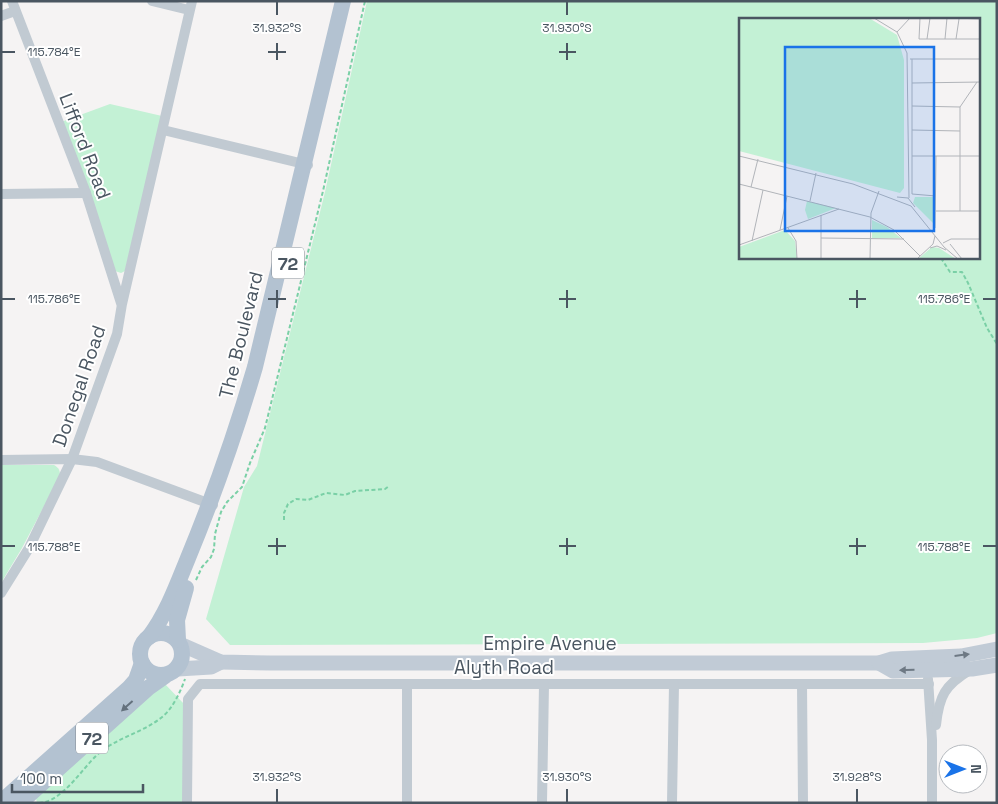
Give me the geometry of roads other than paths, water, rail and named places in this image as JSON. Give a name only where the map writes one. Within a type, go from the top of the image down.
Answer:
[{"type":"main road","name":"The Boulevard","points":[[308,165],[343,1]]},
{"type":"main road","name":"The Boulevard","points":[[179,642],[177,620],[182,599],[255,367],[351,1]]},
{"type":"main road","name":"The Boulevard","points":[[149,637],[159,623],[170,601],[213,505]]},
{"type":"main road","points":[[149,637],[155,634],[166,633],[179,642]]},
{"type":"main road","name":"72","points":[[1,802],[129,688],[136,680],[142,663],[140,651],[149,637]]},
{"type":"main road","name":"72","points":[[20,803],[148,688],[177,673],[183,655],[179,642]]},
{"type":"main road","name":"Empire Avenue","points":[[179,642],[221,662],[879,663],[892,659],[928,670],[972,669],[997,665]]},
{"type":"main road","name":"Empire Avenue","points":[[928,670],[960,656],[997,649]]},
{"type":"main road","name":"Empire Avenue","points":[[177,673],[211,667],[221,662]]},
{"type":"main road","points":[[142,663],[149,672],[160,676],[177,673]]},
{"type":"street","points":[[152,1],[190,6]]},
{"type":"street","points":[[1,16],[13,6]]},
{"type":"street","name":"Lifford Road","points":[[13,6],[86,193],[122,304]]},
{"type":"street","name":"Donegal Road","points":[[1,593],[29,548],[72,459],[117,334],[122,304],[190,6]]},
{"type":"street","points":[[163,130],[308,165]]},
{"type":"street","points":[[1,194],[86,193]]},
{"type":"street","points":[[1,460],[72,459],[97,462],[213,505]]},
{"type":"street","points":[[932,740],[938,708],[945,690],[956,679],[972,669]]},
{"type":"street","points":[[928,670],[932,740],[932,803]]},
{"type":"street","name":"Alyth Road","points":[[187,803],[188,699],[200,684],[802,684],[928,670]]},
{"type":"street","points":[[407,684],[407,803]]},
{"type":"street","points":[[542,803],[544,684]]},
{"type":"street","points":[[672,803],[674,684]]},
{"type":"street","points":[[802,684],[803,803]]}]
